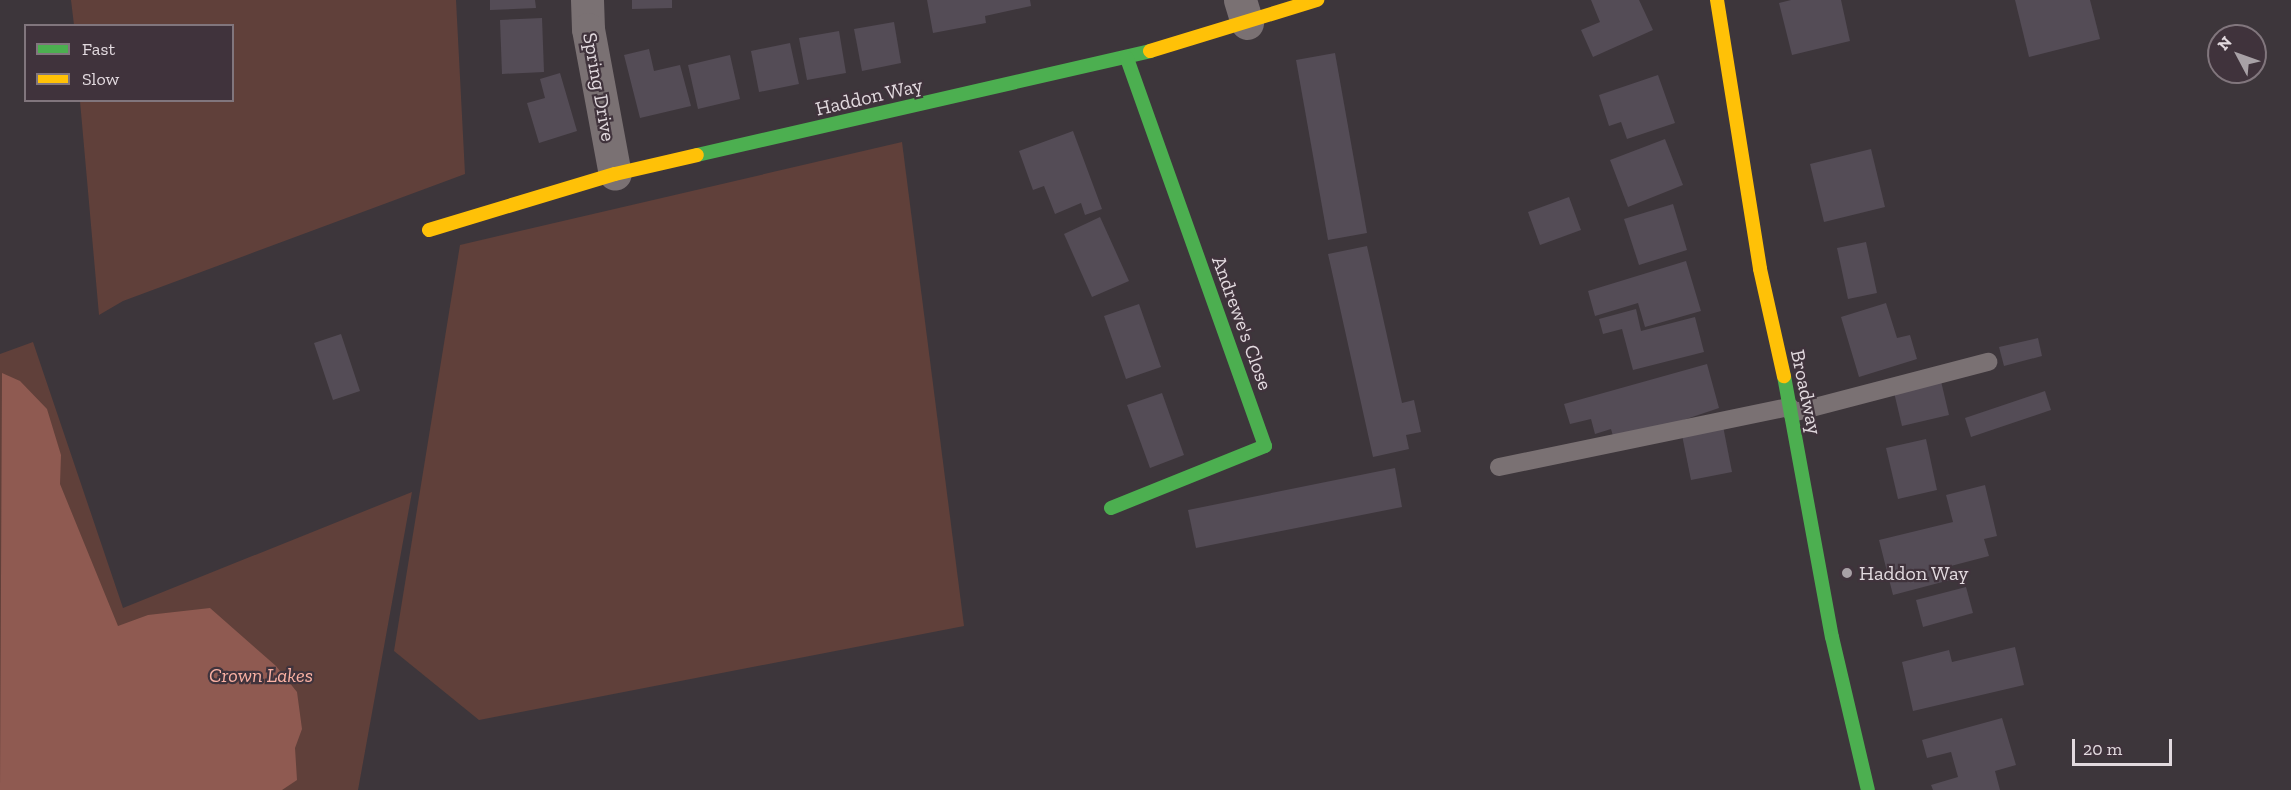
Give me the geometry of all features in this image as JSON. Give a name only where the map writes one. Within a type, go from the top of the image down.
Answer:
[{"type":"street","name":"Spring Drive","points":[[587,0],[588,29],[615,174]]},
{"type":"street","name":"Haddon Way","points":[[429,230],[615,174],[1127,58],[1243,12],[1317,0]]},
{"type":"street","name":"Broadway","points":[[1716,0],[1760,269],[1791,410],[1832,637],[1868,790]]},
{"type":"street","name":"Andrewe's Close","points":[[1111,508],[1264,446],[1127,58]]},
{"type":"lane","points":[[1499,467],[1791,410],[1988,362]]},
{"type":"green space","points":[[71,0],[456,0],[465,174],[123,301],[99,315],[80,102],[234,102],[234,24],[74,24]]},
{"type":"green space","points":[[902,142],[964,626],[479,720],[394,651],[460,245]]},
{"type":"green space","name":"Crown Lakes","points":[[33,342],[123,608],[412,492],[358,790],[0,790],[0,354]]},
{"type":"green space","name":"Crown Lakes","points":[[2,373],[20,381],[47,409],[61,455],[60,484],[118,626],[148,615],[210,608],[276,666],[297,692],[302,729],[295,748],[297,780],[282,790],[0,790]]},
{"type":"building","points":[[490,0],[535,0],[536,8],[490,10]]},
{"type":"building","points":[[632,0],[672,0],[672,8],[632,9]]},
{"type":"building","points":[[927,0],[1030,0],[1031,6],[985,16],[986,23],[933,33]]},
{"type":"building","points":[[1591,0],[1639,0],[1653,30],[1593,57],[1581,30],[1600,22]]},
{"type":"building","points":[[1791,0],[1841,0],[1850,41],[1792,55],[1779,3]]},
{"type":"building","points":[[2015,0],[2090,0],[2100,39],[2029,57]]},
{"type":"building","points":[[542,18],[544,72],[502,74],[500,20]]},
{"type":"building","points":[[894,22],[901,63],[862,71],[854,29]]},
{"type":"building","points":[[839,31],[846,73],[807,80],[799,38]]},
{"type":"building","points":[[790,43],[799,84],[759,92],[751,51]]},
{"type":"building","points":[[649,49],[654,71],[680,65],[691,106],[640,118],[624,55]]},
{"type":"building","points":[[1335,53],[1367,233],[1328,240],[1296,60]]},
{"type":"building","points":[[730,55],[740,99],[698,109],[688,65]]},
{"type":"building","points":[[560,73],[577,131],[539,143],[527,103],[545,98],[540,79]]},
{"type":"building","points":[[1658,75],[1675,123],[1627,139],[1621,122],[1609,126],[1599,95]]},
{"type":"building","points":[[1073,131],[1102,209],[1085,215],[1081,203],[1055,214],[1044,186],[1033,190],[1019,151]]},
{"type":"building","points":[[1665,139],[1683,185],[1628,207],[1610,160]]},
{"type":"building","points":[[1871,149],[1885,207],[1824,222],[1810,164]]},
{"type":"building","points":[[1569,197],[1581,230],[1540,245],[1528,212]]},
{"type":"building","points":[[1673,204],[1687,250],[1639,265],[1624,219]]},
{"type":"building","points":[[1100,217],[1129,281],[1092,297],[1064,234]]},
{"type":"building","points":[[1866,242],[1877,293],[1848,299],[1837,248]]},
{"type":"building","points":[[1367,246],[1402,403],[1414,400],[1421,432],[1406,435],[1409,449],[1373,457],[1328,254]]},
{"type":"building","points":[[1686,261],[1701,311],[1645,327],[1638,303],[1595,316],[1588,291]]},
{"type":"building","points":[[1886,303],[1897,338],[1910,335],[1917,359],[1859,377],[1841,317]]},
{"type":"building","points":[[1139,304],[1161,367],[1126,379],[1104,316]]},
{"type":"building","points":[[1636,309],[1641,331],[1695,317],[1704,352],[1633,370],[1622,329],[1603,334],[1599,319]]},
{"type":"building","points":[[341,334],[360,391],[333,400],[314,343]]},
{"type":"building","points":[[2038,338],[2042,356],[2004,366],[1999,347]]},
{"type":"building","points":[[1707,364],[1719,408],[1615,443],[1611,429],[1595,434],[1591,419],[1570,424],[1564,404]]},
{"type":"building","points":[[1940,377],[1949,415],[1902,426],[1893,388]]},
{"type":"building","points":[[2045,391],[2051,410],[1971,437],[1965,418]]},
{"type":"building","points":[[1162,393],[1184,455],[1150,468],[1127,405]]},
{"type":"building","points":[[1723,426],[1732,472],[1691,480],[1682,435]]},
{"type":"building","points":[[1926,439],[1937,490],[1898,499],[1886,448]]},
{"type":"building","points":[[1395,468],[1402,507],[1196,548],[1188,510]]},
{"type":"building","points":[[1985,485],[1997,536],[1984,539],[1989,556],[1947,567],[1950,580],[1893,595],[1879,540],[1953,522],[1946,495]]},
{"type":"building","points":[[1966,587],[1973,613],[1923,627],[1916,600]]},
{"type":"building","points":[[2015,647],[2024,685],[1913,711],[1902,662],[1949,650],[1952,662]]},
{"type":"building","points":[[2002,718],[2016,765],[1995,771],[2000,790],[1933,790],[1931,785],[1958,777],[1951,752],[1927,758],[1922,740]]},
{"type":"traffic: fast","points":[[697,155],[1150,51]]},
{"type":"traffic: fast","points":[[1111,508],[1265,446],[1127,58]]},
{"type":"traffic: fast","points":[[1784,376],[1832,637],[1868,790]]},
{"type":"traffic: slow","points":[[1150,51],[1317,0]]},
{"type":"traffic: slow","points":[[1717,0],[1760,269],[1784,376]]},
{"type":"traffic: slow","points":[[429,230],[615,174],[697,155]]},
{"type":"place","name":"Haddon Way","points":[[1847,573]]}]
